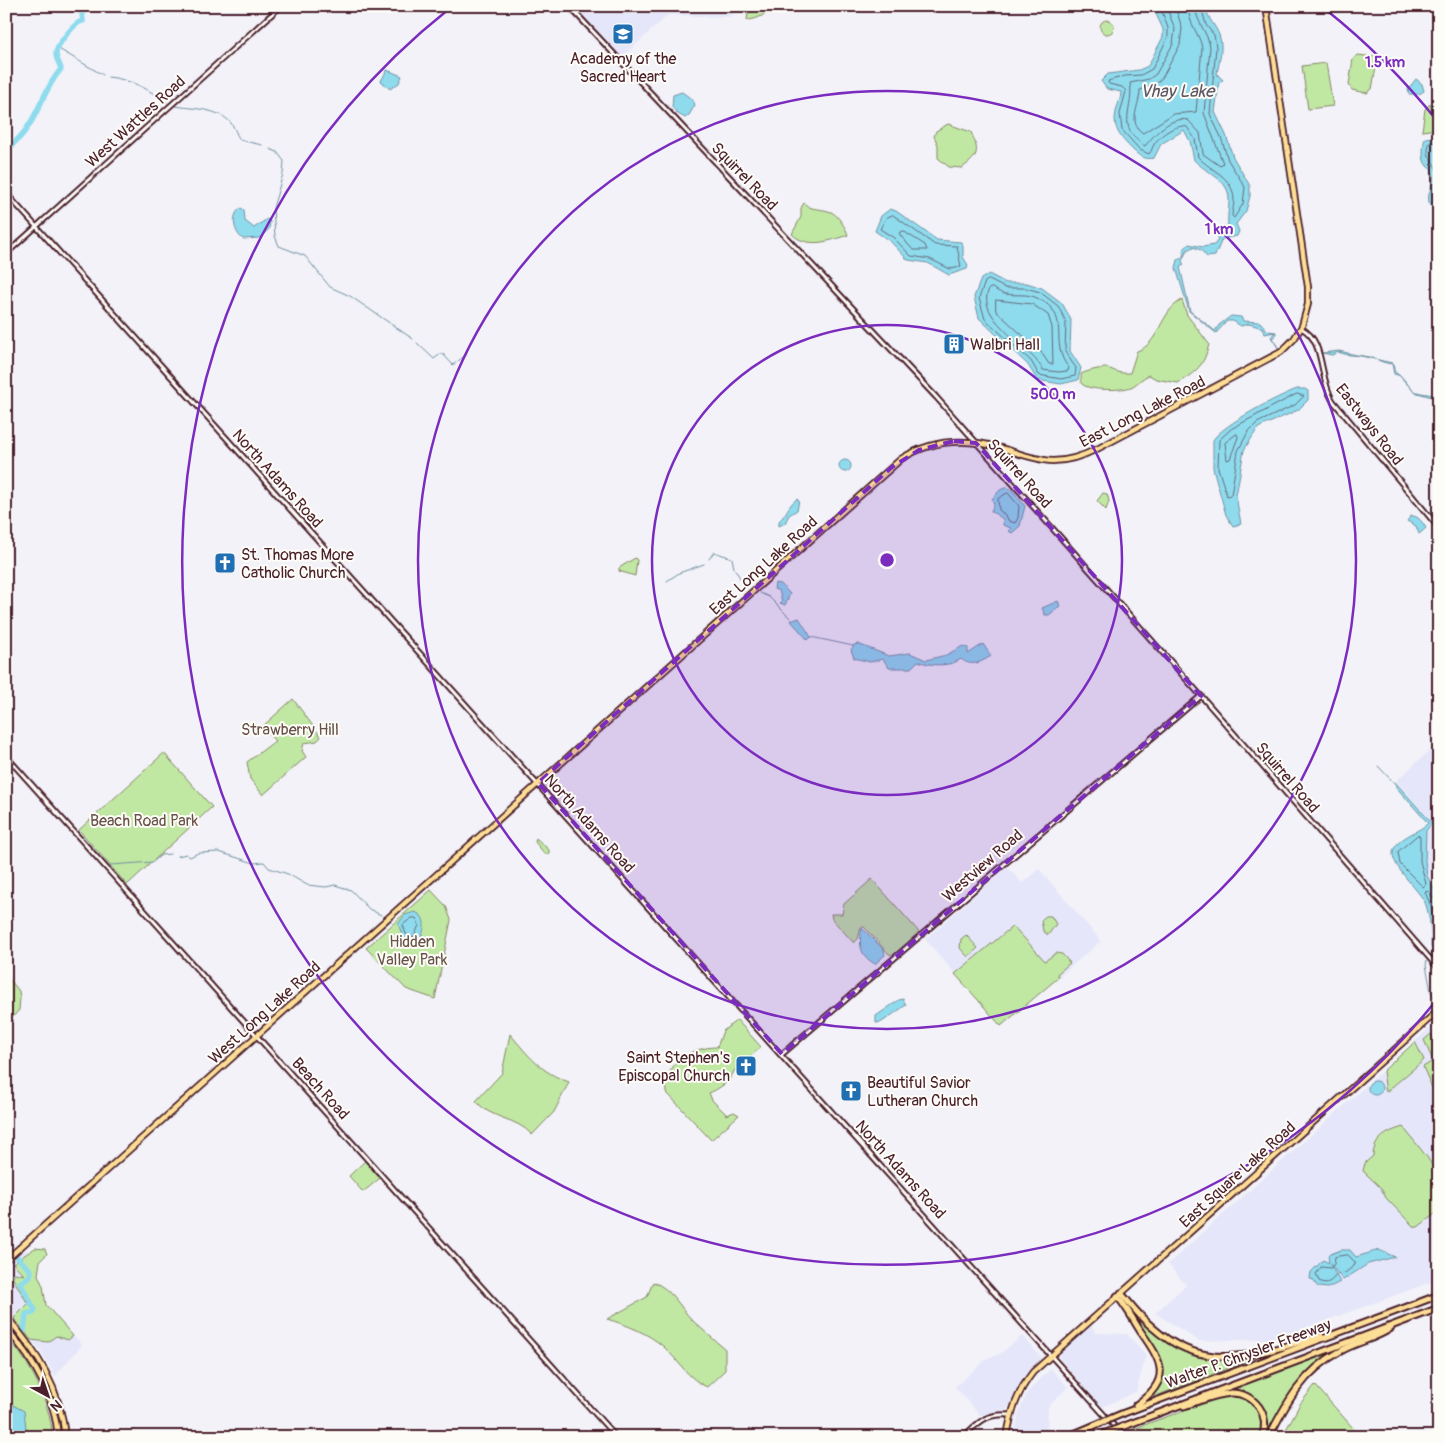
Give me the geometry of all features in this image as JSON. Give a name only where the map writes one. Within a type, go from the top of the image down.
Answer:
[{"type":"highway","points":[[1119,1295],[1150,1326],[1166,1338],[1188,1350],[1215,1357],[1228,1358],[1253,1355],[1367,1322]]},
{"type":"highway","points":[[1119,1295],[1155,1352],[1161,1370],[1158,1384],[1152,1393],[1130,1410]]},
{"type":"highway","name":"Walter P. Chrysler Freeway","points":[[1067,1437],[1130,1410],[1439,1295]]},
{"type":"highway","name":"Walter P. Chrysler Freeway","points":[[1097,1437],[1439,1308]]},
{"type":"highway","points":[[1269,1437],[1293,1392],[1314,1370],[1338,1352],[1385,1332],[1395,1324]]},
{"type":"highway","points":[[1158,1413],[1229,1392],[1240,1393],[1262,1411],[1264,1424],[1262,1437]]},
{"type":"main road","name":"East Long Lake Road","points":[[538,783],[898,462],[914,452],[934,445],[954,442],[976,443],[1042,460],[1059,460],[1080,456],[1270,360],[1288,346],[1301,328],[1308,304],[1308,287],[1266,6]]},
{"type":"main road","name":"West Long Lake Road","points":[[6,1260],[538,783]]},
{"type":"main road","name":"East Square Lake Road","points":[[1007,1437],[1011,1415],[1025,1383],[1051,1356],[1439,1010]]},
{"type":"main road","points":[[6,1316],[8,1327],[42,1380],[54,1410],[58,1437]]},
{"type":"main road","points":[[8,1327],[18,1330]]},
{"type":"main road","points":[[8,1327],[18,1330],[46,1370],[59,1401],[65,1437]]},
{"type":"street","name":"West Wattles Road","points":[[6,254],[281,6]]},
{"type":"street","name":"Squirrel Road","points":[[569,6],[976,443],[1201,696],[1439,969]]},
{"type":"street","name":"North Adams Road","points":[[6,193],[782,1054],[1124,1437]]},
{"type":"street","name":"Eastways Road","points":[[1301,328],[1316,341],[1324,381],[1332,399],[1439,528]]},
{"type":"street","name":"Westview Road","points":[[782,1054],[1201,696]]},
{"type":"street","name":"Beach Road","points":[[6,756],[616,1437]]},
{"type":"street","points":[[963,1437],[988,1416],[1011,1415]]},
{"type":"highlighted area","points":[[954,441],[976,443],[1201,696],[782,1054],[538,783],[892,467],[919,450]]},
{"type":"shaded area","name":"Academy of the Sacred Heart","points":[[572,6],[742,6],[730,17],[668,15],[621,58]]},
{"type":"shaded area","points":[[1439,742],[1439,932],[1408,852],[1434,824],[1396,781]]},
{"type":"shaded area","points":[[1007,867],[1022,883],[1039,869],[1101,941],[1001,1026],[925,939]]},
{"type":"shaded area","points":[[1439,1020],[1439,1279],[1306,1328],[1270,1339],[1199,1341],[1155,1313],[1186,1285],[1168,1264]]},
{"type":"shaded area","points":[[6,1238],[12,1247],[29,1251],[46,1305],[82,1345],[55,1376],[40,1350],[6,1309]]},
{"type":"shaded area","points":[[1090,1324],[1096,1333],[1127,1334],[1146,1355],[1136,1392],[1102,1407],[1060,1359],[1059,1353]]},
{"type":"shaded area","points":[[1022,1336],[1042,1358],[1023,1377],[1008,1408],[980,1415],[955,1387],[988,1358],[1000,1354]]},
{"type":"shaded area","points":[[1051,1369],[1068,1387],[1048,1407],[1047,1429],[1028,1437],[1014,1437],[1019,1412],[1026,1395]]},
{"type":"green space","points":[[749,6],[773,6],[762,16],[747,20]]},
{"type":"green space","points":[[1104,20],[1110,20],[1114,27],[1110,34],[1104,34],[1100,30],[1100,24]]},
{"type":"green space","points":[[1358,55],[1374,57],[1377,61],[1372,89],[1367,93],[1352,90],[1349,85],[1353,59]]},
{"type":"green space","points":[[1326,63],[1333,106],[1308,109],[1302,66]]},
{"type":"green space","points":[[1430,104],[1438,129],[1422,131],[1425,109]]},
{"type":"green space","points":[[948,124],[971,132],[976,144],[975,156],[962,168],[949,167],[938,158],[938,145],[934,136],[936,131]]},
{"type":"green space","points":[[804,203],[807,206],[834,214],[848,235],[819,242],[798,239],[792,234],[801,217],[801,208]]},
{"type":"green space","points":[[1182,300],[1187,315],[1209,344],[1205,358],[1195,371],[1178,383],[1156,379],[1149,375],[1133,386],[1122,389],[1091,388],[1082,384],[1081,374],[1094,370],[1106,368],[1130,373],[1137,351],[1150,342],[1168,312]]},
{"type":"green space","points":[[1103,493],[1107,494],[1109,501],[1106,510],[1097,501]]},
{"type":"green space","points":[[635,558],[637,560],[635,576],[619,571],[619,568]]},
{"type":"green space","name":"Strawberry Hill","points":[[293,699],[321,737],[317,741],[304,743],[302,751],[306,757],[263,795],[250,779],[247,762],[275,741],[262,727]]},
{"type":"green space","name":"Beach Road Park","points":[[164,753],[212,807],[127,885],[79,830]]},
{"type":"green space","points":[[536,838],[549,850],[549,854],[545,854],[535,842]]},
{"type":"green space","points":[[872,879],[919,932],[893,955],[889,954],[864,927],[861,927],[858,939],[854,943],[832,919],[831,914],[842,914],[844,904]]},
{"type":"green space","name":"Hidden Valley Park","points":[[431,890],[446,906],[451,920],[435,999],[406,989],[366,948]]},
{"type":"green space","points":[[1046,916],[1051,916],[1056,924],[1048,935],[1043,931],[1041,920]]},
{"type":"green space","points":[[1013,926],[1045,961],[1056,953],[1062,954],[1070,963],[1057,974],[1059,977],[1001,1026],[955,974]]},
{"type":"green space","points":[[966,935],[978,948],[968,957],[960,948],[961,939]]},
{"type":"green space","points":[[6,975],[19,991],[20,998],[19,1010],[11,1019],[6,1030]]},
{"type":"green space","points":[[737,1020],[761,1047],[734,1071],[724,1084],[709,1093],[712,1100],[727,1115],[734,1112],[739,1115],[711,1140],[667,1093],[667,1082],[669,1073],[674,1065],[698,1050],[717,1047],[723,1031]]},
{"type":"green space","points":[[510,1034],[529,1056],[543,1068],[569,1082],[554,1112],[532,1135],[519,1125],[489,1112],[476,1101],[502,1073]]},
{"type":"green space","points":[[1431,1034],[1439,1051],[1439,1104],[1423,1067],[1433,1061],[1424,1040]]},
{"type":"green space","points":[[1415,1042],[1424,1060],[1386,1092],[1383,1071]]},
{"type":"green space","points":[[1403,1127],[1427,1157],[1439,1179],[1439,1211],[1418,1227],[1414,1227],[1386,1198],[1381,1188],[1363,1171],[1365,1163],[1373,1156],[1379,1140],[1392,1131]]},
{"type":"green space","points":[[365,1161],[380,1178],[363,1192],[349,1176]]},
{"type":"green space","points":[[35,1248],[45,1249],[47,1254],[40,1261],[38,1275],[43,1286],[46,1305],[73,1336],[68,1340],[56,1336],[48,1342],[31,1340],[14,1318],[28,1304],[12,1277],[15,1273],[24,1275],[13,1263]]},
{"type":"green space","points":[[653,1282],[670,1293],[692,1320],[725,1349],[725,1370],[707,1387],[689,1375],[658,1342],[637,1330],[607,1319],[647,1297]]},
{"type":"green space","points":[[1127,1304],[1156,1333],[1191,1354],[1218,1360],[1256,1358],[1153,1397],[1163,1379],[1162,1361]]},
{"type":"green space","points":[[6,1335],[24,1358],[43,1395],[51,1422],[53,1437],[6,1437]]},
{"type":"green space","points":[[1336,1350],[1301,1380],[1286,1400],[1268,1437],[1265,1437],[1267,1419],[1261,1405],[1249,1395],[1232,1389]]},
{"type":"green space","points":[[1315,1385],[1361,1437],[1282,1437],[1300,1404]]},
{"type":"green space","points":[[1238,1395],[1255,1406],[1258,1411],[1262,1423],[1260,1437],[1130,1437],[1125,1432],[1223,1396]]},
{"type":"water","name":"Vhay Lake","points":[[1155,6],[1206,6],[1208,15],[1219,35],[1221,45],[1217,74],[1223,80],[1219,82],[1215,112],[1226,135],[1233,157],[1250,186],[1250,196],[1246,211],[1236,224],[1239,231],[1237,236],[1222,239],[1215,256],[1207,257],[1201,250],[1193,247],[1187,250],[1182,261],[1184,265],[1180,267],[1190,311],[1215,331],[1219,325],[1231,316],[1241,317],[1243,321],[1260,322],[1268,331],[1276,332],[1276,335],[1272,338],[1279,349],[1271,337],[1275,332],[1265,334],[1263,328],[1249,324],[1241,326],[1233,321],[1227,321],[1216,333],[1189,311],[1176,268],[1178,260],[1184,256],[1183,250],[1189,244],[1203,247],[1214,245],[1218,240],[1217,231],[1228,225],[1229,201],[1226,187],[1194,160],[1190,141],[1184,130],[1161,144],[1154,158],[1145,158],[1133,150],[1122,138],[1115,124],[1121,92],[1107,89],[1101,81],[1108,74],[1139,70],[1148,66],[1163,37],[1163,29],[1155,12]]},
{"type":"water","points":[[387,70],[402,76],[399,83],[390,89],[381,81]]},
{"type":"water","points":[[1416,79],[1422,84],[1424,91],[1419,94],[1409,94],[1408,89]]},
{"type":"water","points":[[682,92],[693,100],[695,105],[685,118],[672,107],[673,95]]},
{"type":"water","points":[[1425,138],[1439,138],[1439,209],[1433,208],[1430,204],[1429,196],[1433,175],[1423,156]]},
{"type":"water","points":[[241,208],[244,210],[245,221],[254,228],[267,219],[270,221],[269,229],[260,238],[243,239],[237,233],[234,219]]},
{"type":"water","points":[[890,209],[896,211],[937,240],[961,242],[963,257],[968,265],[967,269],[949,275],[928,263],[908,260],[891,242],[875,231],[881,216]]},
{"type":"water","points":[[989,274],[1006,283],[1027,283],[1042,288],[1062,303],[1071,320],[1070,351],[1081,368],[1078,380],[1061,384],[1037,380],[1028,365],[979,318],[974,297],[981,279]]},
{"type":"water","points":[[1339,351],[1359,356],[1338,352],[1332,355],[1322,353]]},
{"type":"water","points":[[1376,359],[1392,363],[1394,371],[1399,375],[1394,374],[1392,364]]},
{"type":"water","points":[[1411,388],[1416,392],[1433,395],[1439,399],[1414,392]]},
{"type":"water","points":[[1297,389],[1308,391],[1308,400],[1298,410],[1258,428],[1244,450],[1236,496],[1241,524],[1233,526],[1226,515],[1213,468],[1213,440],[1218,434],[1239,419],[1264,404]]},
{"type":"water","points":[[845,460],[851,466],[845,472],[839,466]]},
{"type":"water","points":[[1007,487],[1014,492],[1025,506],[1020,526],[1012,533],[1009,531],[1011,528],[1003,525],[1003,519],[991,511],[994,504],[992,499],[1000,490]]},
{"type":"water","points":[[797,499],[799,501],[797,510],[789,515],[785,523],[779,526],[779,521]]},
{"type":"water","points":[[1411,516],[1418,518],[1426,528],[1419,534],[1416,526],[1407,521]]},
{"type":"water","points":[[775,583],[781,584],[790,594],[785,605],[780,603],[782,601],[779,591],[774,589]]},
{"type":"water","points":[[1058,601],[1060,606],[1049,615],[1045,615],[1042,608]]},
{"type":"water","points":[[799,618],[811,637],[808,640],[791,621]]},
{"type":"water","points":[[858,644],[889,656],[910,653],[926,660],[946,655],[963,646],[968,648],[968,654],[983,644],[991,656],[976,663],[968,663],[961,659],[956,662],[940,665],[918,661],[911,668],[889,668],[883,659],[870,662],[854,658],[851,650],[854,645]]},
{"type":"water","points":[[1395,782],[1432,823],[1426,831],[1425,861],[1427,876],[1439,898],[1439,948],[1436,950],[1431,947],[1429,915],[1426,905],[1399,868],[1394,860],[1393,853],[1398,843],[1428,823],[1396,787]]},
{"type":"water","points":[[415,912],[422,917],[424,924],[421,939],[414,943],[404,939],[398,924],[405,915]]},
{"type":"water","points":[[862,928],[884,950],[885,955],[875,964],[866,957],[861,949]]},
{"type":"water","points":[[903,999],[906,1005],[882,1022],[876,1023],[876,1016]]},
{"type":"water","points":[[1375,1081],[1380,1083],[1382,1088],[1380,1093],[1375,1095],[1370,1093],[1368,1088],[1370,1083]]},
{"type":"water","points":[[1341,1250],[1350,1250],[1356,1257],[1379,1250],[1395,1257],[1368,1264],[1343,1280],[1330,1264],[1340,1282],[1328,1288],[1318,1287],[1310,1279],[1311,1272],[1323,1260],[1329,1263],[1328,1255]]},
{"type":"water","points":[[11,1340],[14,1344],[10,1357],[12,1371],[7,1396],[11,1404],[24,1411],[27,1437],[6,1437],[6,1342]]},
{"type":"waterway","points":[[6,150],[29,126],[54,78],[61,69],[56,56],[57,50],[71,29],[83,21],[81,6]]},
{"type":"waterway","points":[[57,48],[103,75]]},
{"type":"waterway","points":[[108,77],[124,80],[139,86],[167,103]]},
{"type":"waterway","points":[[175,106],[219,114],[231,123],[240,140],[262,145]]},
{"type":"waterway","points":[[270,149],[277,152],[284,161],[283,174],[273,208],[275,236],[279,246],[305,256],[330,287],[350,296],[413,339]]},
{"type":"waterway","points":[[417,343],[434,359],[442,353],[453,365],[467,354]]},
{"type":"waterway","points":[[709,559],[714,552],[732,558],[734,568],[742,581]]},
{"type":"waterway","points":[[667,581],[679,573],[704,564]]},
{"type":"waterway","points":[[760,593],[769,597],[792,620]]},
{"type":"waterway","points":[[811,637],[853,646]]},
{"type":"waterway","points":[[1378,766],[1394,783]]},
{"type":"waterway","points":[[178,856],[186,854],[190,857],[198,853],[219,852],[254,863],[264,862],[269,868],[288,874],[307,885],[326,887],[335,885],[351,890],[369,909],[381,915]]},
{"type":"waterway","points":[[111,865],[153,862],[161,855],[170,854]]},
{"type":"waterway","points":[[1430,956],[1433,949]]},
{"type":"waterway","points":[[1427,961],[1426,965],[1431,992],[1437,1003]]},
{"type":"waterway","points":[[18,1258],[31,1271],[30,1276],[20,1283],[35,1310],[33,1313],[26,1314],[24,1331]]},
{"type":"place","name":"Academy of the Sacred Heart","points":[[623,34]]},
{"type":"place","name":"Walbri Hall","points":[[954,344]]},
{"type":"place","name":"St. Thomas More Catholic Church","points":[[225,563]]},
{"type":"place","name":"Saint Stephen's Episcopal Church","points":[[746,1066]]},
{"type":"place","name":"Beautiful Savior Lutheran Church","points":[[851,1091]]}]
